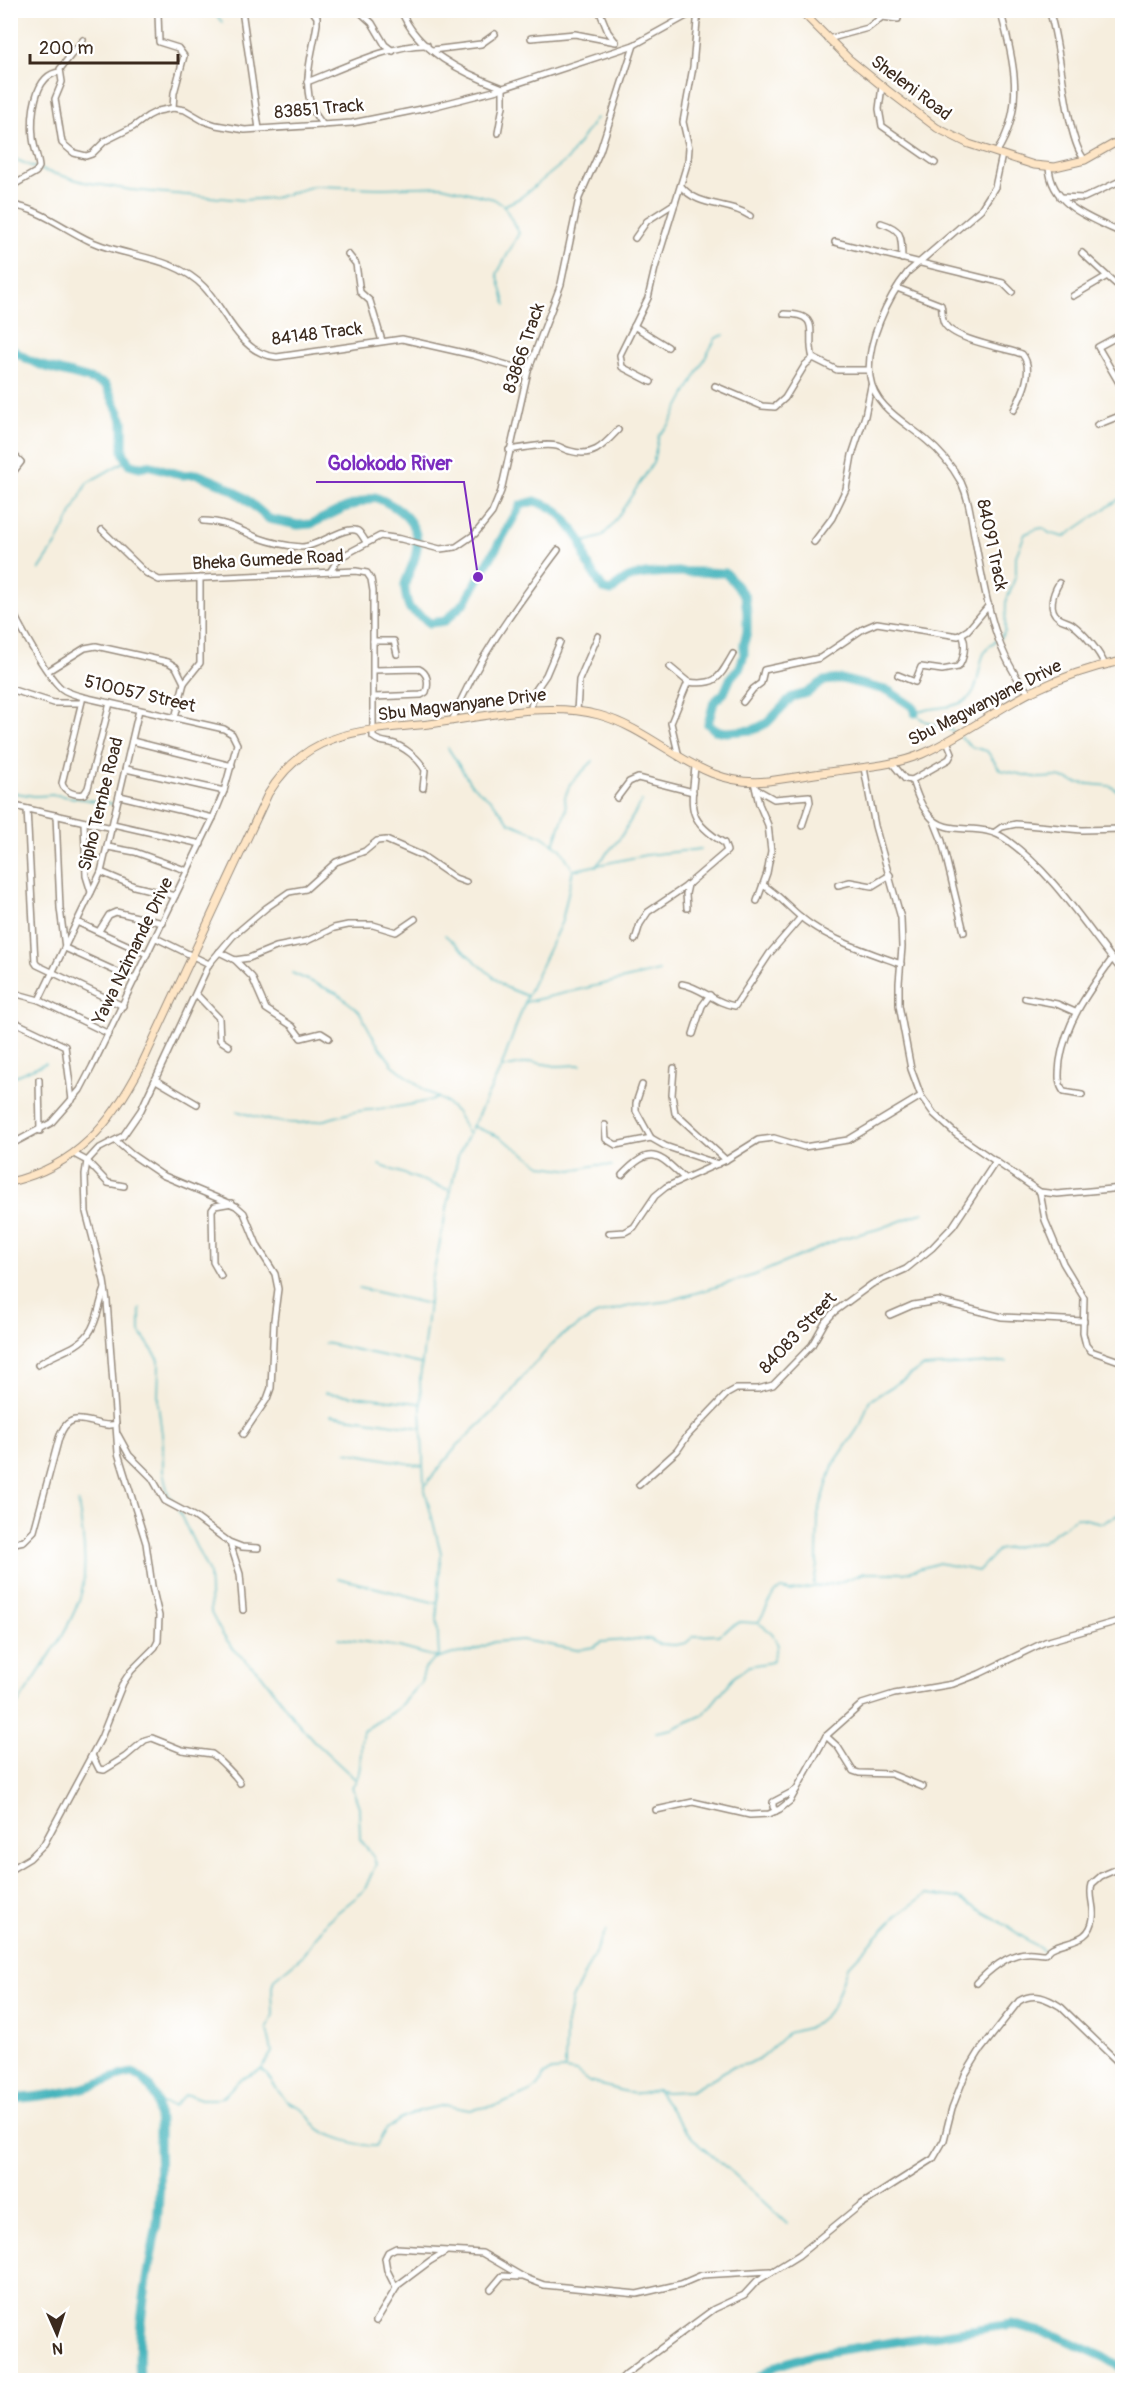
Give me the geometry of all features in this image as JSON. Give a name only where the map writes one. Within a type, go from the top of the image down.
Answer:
[{"type":"main road","name":"Sheleni Road","points":[[800,10],[828,39],[882,86],[937,128],[959,139],[1034,165],[1049,167],[1072,165],[1122,139]]},
{"type":"main road","name":"Sbu Magwanyane Drive","points":[[10,1182],[44,1172],[74,1154],[106,1124],[129,1089],[268,794],[281,775],[302,755],[321,744],[342,736],[373,730],[530,711],[577,711],[620,722],[695,766],[729,780],[755,786],[892,763],[917,756],[1029,693],[1072,675],[1122,661]]},
{"type":"street","points":[[242,10],[259,129]]},
{"type":"street","points":[[358,10],[372,22],[385,45],[393,51]]},
{"type":"street","points":[[401,10],[412,30],[430,47],[466,74],[503,88],[503,106],[498,133]]},
{"type":"street","points":[[599,10],[608,32],[622,48]]},
{"type":"street","points":[[651,382],[620,364],[623,346],[648,298],[689,154],[683,122],[693,67],[697,10]]},
{"type":"street","name":"83851 Track","points":[[173,108],[185,110],[204,122],[245,130],[352,123],[432,107],[503,88],[634,45],[697,10]]},
{"type":"street","points":[[814,542],[832,518],[846,489],[852,455],[865,416],[871,386],[869,370],[872,347],[876,332],[897,288],[908,272],[977,213],[988,201],[994,187],[999,154],[1012,122],[1015,92],[1014,62],[1000,10]]},
{"type":"street","points":[[1049,10],[1056,33],[1075,143],[1085,160]]},
{"type":"street","points":[[314,13],[317,17],[317,24],[307,71],[307,82],[313,110],[323,124]]},
{"type":"street","points":[[83,40],[62,65],[60,72],[62,82],[55,99],[62,143],[69,151],[78,155],[92,154],[105,141],[133,128],[148,116],[173,108],[174,93],[184,56],[178,48],[159,42],[158,14]]},
{"type":"street","points":[[828,39],[868,28],[881,18],[898,19]]},
{"type":"street","points":[[307,82],[364,59],[414,45],[430,47],[481,44],[495,34]]},
{"type":"street","points":[[531,38],[575,34],[616,42]]},
{"type":"street","name":"83866 Track","points":[[330,572],[339,558],[366,542],[385,536],[440,549],[451,549],[468,541],[485,524],[496,506],[528,371],[560,289],[579,198],[607,132],[634,45]]},
{"type":"street","points":[[10,188],[36,172],[39,167],[33,137],[37,96],[47,77],[60,72]]},
{"type":"street","points":[[882,86],[879,109],[882,126],[935,164]]},
{"type":"street","points":[[1049,167],[1057,194],[1078,211],[1122,233]]},
{"type":"street","points":[[1057,194],[1084,198],[1122,180]]},
{"type":"street","points":[[681,186],[694,198],[736,208],[750,216]]},
{"type":"street","points":[[635,238],[647,221],[675,203]]},
{"type":"street","name":"84148 Track","points":[[10,205],[35,213],[92,242],[158,261],[185,272],[206,289],[248,344],[264,355],[277,357],[402,339],[472,354],[528,371]]},
{"type":"street","points":[[881,223],[896,228],[899,233],[902,259]]},
{"type":"street","points":[[836,242],[1003,283],[1012,292]]},
{"type":"street","points":[[1082,253],[1116,284],[1122,282]]},
{"type":"street","points":[[348,254],[356,264],[360,292],[371,304],[382,341]]},
{"type":"street","points":[[1073,296],[1107,276]]},
{"type":"street","points":[[897,288],[941,304],[943,321],[950,329],[978,342],[1022,354],[1028,368],[1014,410]]},
{"type":"street","points":[[784,314],[799,314],[811,324],[809,343],[813,358],[837,370],[869,370]]},
{"type":"street","points":[[634,326],[668,347]]},
{"type":"street","points":[[1122,334],[1098,346],[1122,388]]},
{"type":"street","points":[[715,386],[762,406],[775,407],[785,398],[805,365],[813,358]]},
{"type":"street","name":"84091 Track","points":[[871,386],[881,402],[936,449],[955,472],[969,502],[989,604],[1000,638],[1013,671],[1029,693]]},
{"type":"street","points":[[1097,425],[1122,416]]},
{"type":"street","points":[[509,450],[545,445],[590,453],[601,448],[618,430]]},
{"type":"street","points":[[10,452],[21,462],[10,476]]},
{"type":"street","points":[[203,521],[227,524],[264,539],[299,547],[313,546],[329,537],[353,530],[358,531],[366,542]]},
{"type":"street","name":"Bheka Gumede Road","points":[[102,530],[154,579],[363,571],[370,577],[373,591],[373,730]]},
{"type":"street","points":[[452,721],[463,696],[505,621],[558,550]]},
{"type":"street","points":[[175,718],[184,683],[200,663],[200,578]]},
{"type":"street","points":[[1059,584],[1052,601],[1055,614],[1074,626],[1098,653],[1105,665]]},
{"type":"street","name":"510057 Street","points":[[10,604],[13,619],[48,672],[62,688],[82,700],[110,703],[224,729],[235,738]]},
{"type":"street","points":[[743,702],[761,683],[764,670],[820,658],[870,625],[883,623],[953,636],[962,635],[989,604]]},
{"type":"street","points":[[898,675],[915,682],[921,667],[942,669],[958,667],[961,663],[965,640],[962,635]]},
{"type":"street","points":[[577,711],[579,680],[598,636]]},
{"type":"street","points":[[373,641],[394,641],[397,654]]},
{"type":"street","points":[[530,711],[536,691],[560,642]]},
{"type":"street","points":[[48,672],[85,648],[96,646],[168,662],[176,667],[184,683]]},
{"type":"street","points":[[670,667],[688,682],[704,684],[716,680],[733,654]]},
{"type":"street","points":[[374,670],[419,669],[424,672],[427,681],[426,692],[421,696],[374,697]]},
{"type":"street","points":[[679,757],[671,723],[688,682]]},
{"type":"street","points":[[10,689],[54,703],[82,700],[62,785],[65,789],[81,795],[88,788],[110,703]]},
{"type":"street","name":"Sipho Tembe Road","points":[[39,1000],[100,872],[108,848],[139,710]]},
{"type":"street","points":[[373,730],[376,740],[398,746],[423,766],[425,773],[423,788]]},
{"type":"street","name":"Yawa Nzimande Drive","points":[[11,1144],[51,1124],[84,1082],[213,818],[232,766],[237,744],[235,738]]},
{"type":"street","points":[[892,763],[903,777],[912,780],[950,759],[952,753],[949,740]]},
{"type":"street","points":[[132,741],[232,766]]},
{"type":"street","points":[[635,940],[640,924],[648,912],[689,883],[724,855],[728,849],[724,843],[704,830],[697,821],[692,805],[695,766]]},
{"type":"street","points":[[864,768],[875,826],[901,918],[901,964],[898,994],[911,1069],[921,1096],[934,1114],[948,1127],[1040,1192],[1057,1194],[1122,1188]]},
{"type":"street","points":[[126,769],[224,791]]},
{"type":"street","points":[[617,798],[629,782],[638,778],[693,792]]},
{"type":"street","points":[[912,780],[923,807],[933,820],[942,841],[964,932]]},
{"type":"street","points":[[755,786],[774,799],[808,795],[810,802],[802,826]]},
{"type":"street","points":[[755,786],[759,804],[768,825],[771,848],[757,901]]},
{"type":"street","points":[[120,796],[213,818]]},
{"type":"street","points":[[10,805],[84,822],[201,844]]},
{"type":"street","points":[[27,809],[34,959],[37,965],[123,1006]]},
{"type":"street","points":[[56,815],[60,908],[65,948],[135,980]]},
{"type":"street","points":[[933,820],[953,828],[980,828],[995,832],[1010,841],[1056,885],[1122,971]]},
{"type":"street","points":[[84,822],[86,876],[92,892]]},
{"type":"street","points":[[995,832],[1002,827],[1016,824],[1082,830],[1122,830]]},
{"type":"street","points":[[10,1870],[40,1850],[101,1738],[123,1683],[131,1671],[155,1647],[159,1634],[159,1616],[146,1543],[122,1470],[105,1288],[86,1212],[87,1161],[98,1149],[116,1141],[137,1117],[210,964],[247,923],[280,897],[289,892],[306,889],[336,862],[360,853],[381,840],[386,840],[426,858],[453,877],[466,882]]},
{"type":"street","points":[[108,848],[135,852],[188,871]]},
{"type":"street","points":[[100,872],[134,886],[176,897]]},
{"type":"street","points":[[838,885],[850,882],[872,886],[890,875]]},
{"type":"street","points":[[687,908],[686,894],[689,883]]},
{"type":"street","points":[[763,885],[781,897],[801,917],[827,934],[901,964]]},
{"type":"street","points":[[99,931],[109,915],[116,912],[163,923]]},
{"type":"street","points":[[682,984],[694,986],[727,1005],[737,1004],[770,953],[801,917]]},
{"type":"street","points":[[235,960],[255,956],[276,947],[307,941],[341,926],[373,925],[396,932],[415,920]]},
{"type":"street","points":[[77,922],[147,954]]},
{"type":"street","points":[[156,938],[210,964]]},
{"type":"street","points":[[219,952],[235,960],[249,973],[263,1005],[269,1012],[292,1026],[301,1038],[321,1033],[329,1038]]},
{"type":"street","points":[[1082,1095],[1064,1092],[1059,1083],[1063,1043],[1075,1012],[1112,959]]},
{"type":"street","points":[[10,992],[39,1000],[109,1034]]},
{"type":"street","points":[[196,994],[219,1018],[220,1040],[229,1046]]},
{"type":"street","points":[[693,1034],[702,1006],[710,994]]},
{"type":"street","points":[[1026,998],[1057,1004],[1075,1012]]},
{"type":"street","points":[[10,1016],[19,1024],[65,1046],[72,1100]]},
{"type":"street","points":[[674,1068],[672,1095],[675,1113],[726,1160]]},
{"type":"street","points":[[39,1080],[40,1131]]},
{"type":"street","points":[[156,1080],[197,1104]]},
{"type":"street","points":[[10,1084],[11,1144]]},
{"type":"street","points":[[642,1085],[636,1111],[651,1137],[665,1146],[718,1164]]},
{"type":"street","points":[[609,1233],[625,1232],[634,1227],[658,1193],[684,1178],[726,1160],[752,1143],[764,1138],[774,1138],[804,1147],[854,1139],[921,1096]]},
{"type":"street","points":[[605,1125],[606,1139],[616,1145],[651,1137]]},
{"type":"street","points":[[116,1141],[162,1175],[232,1203],[244,1213],[258,1247],[275,1274],[278,1289],[274,1320],[271,1388],[267,1399],[243,1434]]},
{"type":"street","points":[[74,1154],[87,1161],[108,1183],[124,1186]]},
{"type":"street","points":[[622,1176],[639,1159],[650,1156],[664,1160],[684,1178]]},
{"type":"street","name":"84083 Street","points":[[639,1485],[677,1451],[688,1435],[730,1392],[736,1389],[765,1388],[773,1385],[813,1344],[825,1322],[834,1312],[872,1284],[906,1269],[932,1248],[953,1226],[996,1161]]},
{"type":"street","points":[[1040,1192],[1046,1220],[1064,1263],[1083,1292],[1084,1339],[1089,1349],[1122,1362]]},
{"type":"street","points":[[221,1276],[213,1262],[212,1210],[215,1206],[232,1203]]},
{"type":"street","points":[[38,1365],[56,1353],[73,1347],[90,1332],[105,1288]]},
{"type":"street","points":[[890,1315],[913,1305],[938,1301],[1002,1317],[1084,1321]]},
{"type":"street","points":[[10,1544],[24,1541],[34,1531],[59,1438],[65,1428],[79,1419],[107,1426],[116,1424]]},
{"type":"street","points":[[117,1434],[129,1455],[152,1478],[165,1501],[195,1516],[230,1543],[242,1547],[258,1548]]},
{"type":"street","points":[[230,1543],[240,1574],[243,1610]]},
{"type":"street","points":[[656,1809],[693,1802],[750,1815],[764,1815],[776,1811],[790,1801],[798,1789],[826,1736],[848,1714],[870,1700],[911,1690],[953,1684],[1045,1642],[1122,1620]]},
{"type":"street","points":[[826,1736],[838,1747],[853,1771],[891,1774],[923,1787]]},
{"type":"street","points":[[92,1755],[99,1769],[104,1770],[125,1757],[145,1740],[154,1738],[182,1750],[212,1754],[240,1783]]},
{"type":"street","points":[[776,1811],[773,1803],[798,1789]]},
{"type":"street","points":[[977,1983],[995,1967],[1017,1955],[1047,1952],[1051,1948],[1073,1942],[1086,1933],[1093,1918],[1090,1895],[1092,1884],[1101,1876],[1122,1867]]},
{"type":"street","points":[[620,2380],[714,2309],[744,2295],[771,2270],[799,2255],[859,2206],[933,2158],[944,2140],[964,2075],[1019,2001],[1026,1997],[1036,1996],[1050,2000],[1061,2007],[1122,2066]]},
{"type":"street","points":[[396,2288],[385,2260],[388,2252],[396,2248],[482,2253],[523,2277],[553,2286],[637,2294],[681,2284],[702,2275],[771,2270]]},
{"type":"street","points":[[376,2321],[396,2288],[422,2266],[448,2251]]},
{"type":"street","points":[[491,2289],[502,2276],[523,2277]]},
{"type":"waterway","points":[[212,10],[222,22]]},
{"type":"waterway","points":[[505,205],[520,198],[567,160],[596,118]]},
{"type":"waterway","points":[[10,157],[38,169],[84,182],[131,190],[243,200],[274,198],[314,186],[382,188],[442,186],[494,199],[504,206],[519,233],[497,274],[506,305]]},
{"type":"waterway","points":[[581,543],[601,537],[611,527],[653,463],[659,435],[669,425],[716,338],[724,335]]},
{"type":"waterway","points":[[10,347],[32,362],[106,385],[123,421],[123,452],[129,464],[139,467],[148,465],[182,475],[197,474],[224,485],[242,496],[269,519],[298,525],[311,524],[344,508],[375,497],[392,505],[407,517],[416,533],[416,553],[405,584],[409,608],[430,623],[445,621],[465,602],[521,505],[535,501],[553,508],[564,518],[581,541],[587,563],[603,589],[611,591],[628,578],[644,574],[726,573],[745,596],[747,632],[744,655],[740,667],[731,677],[724,693],[714,702],[708,724],[715,730],[726,732],[753,730],[767,723],[792,697],[807,693],[824,681],[841,679],[889,691],[913,707],[915,713]]},
{"type":"waterway","points":[[39,570],[57,543],[87,483],[127,460]]},
{"type":"waterway","points":[[1000,638],[1005,631],[1006,602],[1016,575],[1016,556],[1025,534],[1043,528],[1049,533],[1064,537],[1122,497]]},
{"type":"waterway","points":[[955,733],[945,727],[925,721],[915,713],[953,706],[965,701],[975,687],[984,654],[996,641]]},
{"type":"waterway","points":[[961,737],[972,747],[987,751],[1000,770],[1039,778],[1059,777],[1078,783],[1110,786],[1122,793]]},
{"type":"waterway","points":[[338,1638],[399,1647],[439,1658],[437,1613],[441,1553],[424,1486],[420,1379],[431,1285],[458,1156],[501,1068],[527,996],[562,921],[573,870],[561,849],[540,835],[510,823],[493,802],[471,784],[448,748]]},
{"type":"waterway","points":[[554,844],[566,810],[565,797],[570,784],[593,761]]},
{"type":"waterway","points":[[10,792],[34,796],[56,795],[114,804]]},
{"type":"waterway","points":[[596,866],[620,838],[642,801]]},
{"type":"waterway","points":[[574,870],[646,855],[701,849]]},
{"type":"waterway","points":[[445,935],[505,987],[527,996]]},
{"type":"waterway","points":[[526,1002],[659,971]]},
{"type":"waterway","points":[[292,973],[338,994],[359,1011],[376,1042],[393,1065],[424,1090],[444,1101],[457,1113],[468,1133]]},
{"type":"waterway","points":[[502,1068],[532,1062],[556,1066],[581,1065]]},
{"type":"waterway","points":[[10,1078],[46,1063]]},
{"type":"waterway","points":[[237,1111],[258,1118],[301,1123],[438,1098]]},
{"type":"waterway","points":[[472,1126],[498,1136],[543,1166],[572,1170],[597,1165],[612,1166]]},
{"type":"waterway","points":[[379,1165],[449,1190]]},
{"type":"waterway","points":[[426,1484],[458,1445],[502,1404],[525,1374],[558,1338],[596,1315],[630,1306],[669,1301],[755,1275],[840,1239],[882,1228],[924,1212]]},
{"type":"waterway","points":[[359,1288],[429,1304]]},
{"type":"waterway","points":[[140,1309],[140,1332],[159,1360],[158,1403],[163,1443],[163,1471],[168,1494],[175,1504]]},
{"type":"waterway","points":[[325,1343],[421,1364]]},
{"type":"waterway","points":[[814,1584],[817,1565],[818,1514],[833,1465],[861,1424],[869,1401],[923,1367],[1007,1362]]},
{"type":"waterway","points":[[325,1393],[419,1403]]},
{"type":"waterway","points":[[331,1415],[422,1428]]},
{"type":"waterway","points":[[346,1452],[422,1466]]},
{"type":"waterway","points":[[10,1711],[18,1704],[54,1648],[78,1604],[84,1579],[84,1546],[78,1502]]},
{"type":"waterway","points":[[178,1510],[209,1573],[211,1613],[222,1634],[236,1652],[261,1674],[313,1740],[355,1779]]},
{"type":"waterway","points":[[156,2102],[174,2106],[184,2095],[201,2099],[218,2099],[224,2096],[239,2080],[261,2070],[272,2052],[267,2030],[273,2015],[274,1979],[302,1956],[328,1920],[364,1891],[376,1864],[360,1839],[359,1807],[352,1787],[360,1767],[363,1731],[397,1709],[421,1682],[425,1668],[434,1660],[470,1652],[494,1642],[522,1640],[577,1650],[594,1647],[601,1642],[639,1639],[650,1639],[658,1644],[686,1643],[694,1636],[718,1635],[740,1622],[758,1623],[775,1593],[781,1589],[790,1591],[837,1583],[864,1573],[904,1573],[939,1563],[978,1571],[998,1550],[1042,1542],[1077,1517],[1102,1523],[1122,1513]]},
{"type":"waterway","points":[[338,1578],[436,1603]]},
{"type":"waterway","points":[[656,1732],[672,1729],[703,1715],[735,1676],[749,1666],[772,1662],[778,1645],[772,1633],[760,1624]]},
{"type":"waterway","points":[[262,2070],[285,2099],[301,2108],[321,2130],[344,2140],[376,2146],[386,2129],[419,2111],[444,2105],[469,2110],[499,2105],[530,2092],[540,2084],[544,2075],[551,2071],[576,2072],[589,2082],[634,2094],[657,2090],[691,2091],[732,2067],[748,2064],[762,2057],[788,2033],[811,2027],[823,2017],[833,2007],[847,1968],[896,1916],[927,1894],[958,1898],[996,1919],[1044,1951]]},
{"type":"waterway","points":[[565,2068],[566,2028],[572,1999],[606,1931]]},
{"type":"waterway","points":[[10,2099],[73,2090],[134,2073],[153,2092],[157,2102],[159,2121],[160,2178],[156,2230],[141,2323],[140,2380]]},
{"type":"waterway","points":[[659,2092],[681,2125],[699,2145],[733,2173],[787,2224]]},
{"type":"waterway","points":[[755,2380],[776,2366],[814,2354],[1012,2324],[1057,2336],[1106,2358],[1122,2368]]},
{"type":"place","name":"Golokodo River","points":[[478,577]]}]
